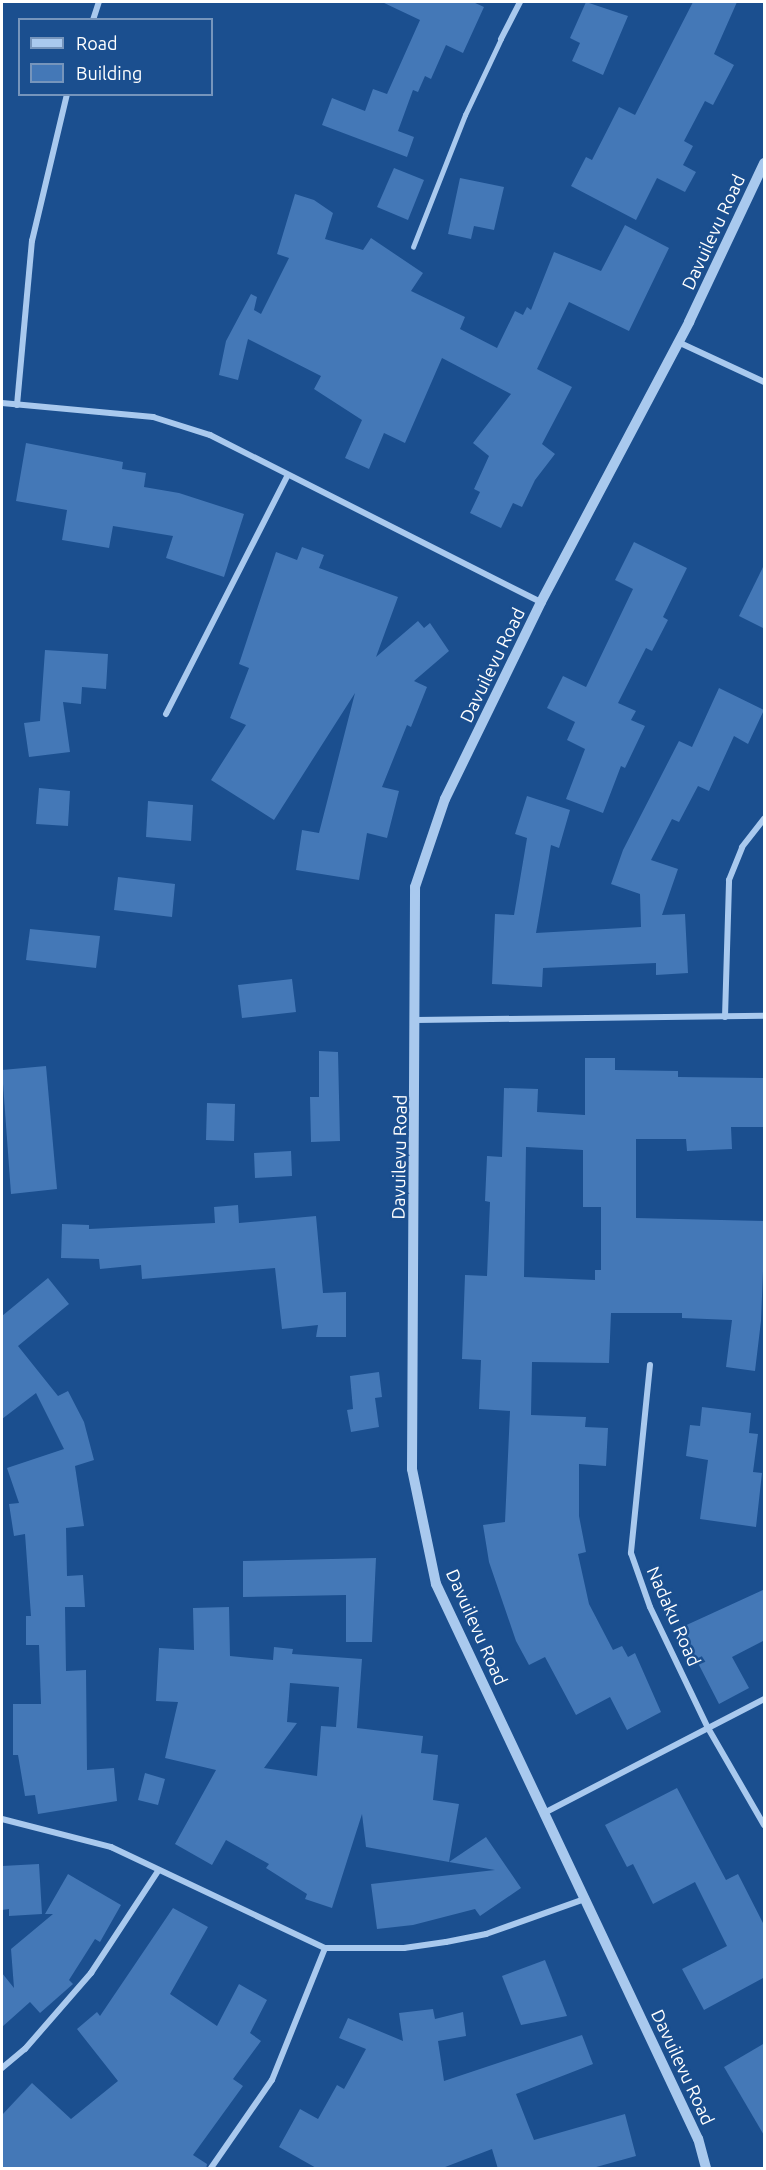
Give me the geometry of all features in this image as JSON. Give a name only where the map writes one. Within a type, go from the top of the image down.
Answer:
[{"type":"street","points":[[94,18],[99,2]]},
{"type":"street","points":[[501,39],[520,2]]},
{"type":"street","points":[[17,405],[32,241],[67,96]]},
{"type":"street","name":"Davuilevu Road","points":[[706,2169],[698,2139],[546,1812],[436,1584],[412,1469],[417,1020],[415,887],[445,799],[541,602],[678,342],[765,163]]},
{"type":"street","points":[[678,342],[765,382]]},
{"type":"street","points":[[2,403],[153,417],[210,435],[286,477],[541,602]]},
{"type":"street","points":[[166,714],[286,477]]},
{"type":"street","points":[[725,1017],[729,880],[742,847],[765,819]]},
{"type":"street","points":[[417,1020],[765,1016]]},
{"type":"street","name":"Nadaku Road","points":[[650,1365],[631,1553],[650,1607],[708,1728],[765,1825]]},
{"type":"street","points":[[546,1812],[765,1699]]},
{"type":"street","points":[[2,1819],[111,1847],[325,1948],[404,1948],[446,1942],[486,1934],[585,1899]]},
{"type":"street","points":[[2,2068],[24,2049],[91,1972],[158,1871]]},
{"type":"street","points":[[211,2169],[272,2080],[325,1948]]},
{"type":"lane","points":[[413,247],[465,115],[501,39]]},
{"type":"building","points":[[382,2],[473,2],[484,7],[463,53],[446,45],[431,79],[425,76],[418,92],[413,90],[398,131],[414,137],[407,157],[322,125],[332,98],[365,111],[373,89],[387,94],[420,20]]},
{"type":"building","points":[[586,2],[628,16],[603,75],[572,61],[580,43],[570,38]]},
{"type":"building","points":[[693,2],[737,2],[714,54],[734,65],[713,105],[705,101],[684,141],[693,146],[683,165],[696,172],[685,192],[657,178],[636,220],[571,186],[586,157],[592,160],[619,107],[635,115]]},
{"type":"building","points":[[394,168],[424,180],[408,220],[377,207]]},
{"type":"building","points":[[460,178],[504,187],[494,230],[474,226],[471,239],[448,234]]},
{"type":"building","points":[[295,194],[314,200],[333,213],[325,239],[363,250],[371,238],[423,273],[411,291],[465,317],[460,329],[497,348],[515,311],[523,315],[527,307],[531,310],[554,252],[601,271],[625,225],[669,248],[629,331],[569,302],[537,369],[572,387],[542,444],[555,454],[535,480],[522,507],[513,503],[501,528],[470,513],[480,492],[474,489],[489,456],[473,443],[511,394],[442,358],[405,443],[384,433],[369,469],[345,458],[362,420],[314,389],[321,376],[248,339],[238,380],[219,375],[226,341],[251,294],[257,297],[254,310],[261,314],[289,258],[277,254]]},
{"type":"building","points":[[26,443],[123,462],[122,469],[146,473],[144,487],[179,493],[244,514],[224,577],[166,558],[173,536],[113,526],[109,548],[62,540],[67,510],[16,501]]},
{"type":"building","points":[[634,542],[687,568],[663,617],[668,620],[652,651],[646,648],[618,703],[636,711],[631,720],[645,726],[625,768],[621,766],[603,813],[566,799],[585,749],[567,740],[575,722],[547,708],[563,676],[586,687],[633,589],[615,580]]},
{"type":"building","points":[[302,547],[324,555],[319,568],[398,597],[376,657],[418,621],[424,628],[430,623],[449,651],[414,681],[427,687],[411,727],[407,725],[382,787],[399,791],[387,838],[367,833],[359,880],[296,870],[302,830],[319,833],[355,693],[274,820],[211,780],[246,725],[230,718],[249,668],[239,664],[276,552],[297,560]]},
{"type":"building","points":[[765,563],[765,629],[739,616]]},
{"type":"building","points":[[45,650],[108,654],[106,689],[82,687],[81,704],[63,702],[70,752],[29,757],[24,723],[40,721]]},
{"type":"building","points":[[719,688],[764,710],[748,744],[734,736],[709,791],[698,786],[679,822],[672,819],[651,860],[678,869],[662,915],[685,914],[688,973],[656,975],[656,963],[543,968],[542,987],[492,984],[495,914],[514,915],[527,838],[515,834],[527,796],[570,810],[559,848],[551,845],[536,933],[641,927],[640,894],[611,884],[623,850],[679,741],[692,747]]},
{"type":"building","points":[[39,788],[70,791],[68,826],[36,824]]},
{"type":"building","points":[[148,801],[193,805],[191,841],[146,837]]},
{"type":"building","points":[[118,877],[175,884],[172,917],[114,910]]},
{"type":"building","points":[[30,929],[100,936],[96,968],[26,960]]},
{"type":"building","points":[[292,979],[296,1012],[242,1018],[238,985]]},
{"type":"building","points":[[319,1051],[338,1052],[340,1141],[311,1142],[310,1097],[319,1097]]},
{"type":"building","points":[[585,1058],[615,1058],[615,1070],[678,1071],[678,1077],[765,1078],[765,1127],[731,1127],[732,1149],[687,1151],[686,1139],[636,1139],[636,1218],[765,1221],[761,1321],[755,1371],[726,1367],[732,1320],[682,1318],[682,1313],[611,1313],[609,1363],[532,1362],[531,1415],[586,1417],[585,1427],[608,1428],[606,1466],[579,1464],[579,1516],[586,1552],[578,1554],[589,1604],[613,1650],[622,1646],[628,1657],[635,1653],[661,1712],[627,1730],[610,1697],[576,1715],[545,1657],[529,1665],[516,1641],[489,1562],[483,1525],[505,1522],[510,1411],[479,1409],[481,1360],[462,1359],[465,1275],[487,1276],[490,1202],[485,1201],[487,1156],[502,1157],[504,1088],[538,1089],[537,1112],[585,1115]],"holes":[[[526,1147],[583,1150],[583,1207],[601,1207],[601,1270],[595,1270],[595,1280],[524,1277]]]},
{"type":"building","points":[[46,1066],[57,1189],[11,1194],[2,1070]]},
{"type":"building","points":[[207,1103],[235,1104],[234,1141],[206,1140]]},
{"type":"building","points":[[291,1151],[292,1176],[255,1178],[254,1153]]},
{"type":"building","points":[[238,1205],[239,1223],[316,1216],[323,1293],[346,1292],[346,1337],[316,1337],[318,1325],[282,1329],[275,1268],[142,1279],[141,1265],[100,1269],[99,1259],[61,1258],[62,1224],[89,1225],[89,1229],[215,1223],[214,1207]]},
{"type":"building","points":[[48,1278],[69,1304],[18,1346],[58,1396],[68,1391],[84,1422],[94,1460],[75,1466],[84,1526],[66,1528],[67,1576],[83,1575],[85,1607],[65,1607],[66,1671],[86,1670],[87,1770],[114,1768],[117,1801],[38,1814],[35,1795],[25,1796],[18,1755],[13,1755],[13,1704],[41,1704],[39,1645],[26,1645],[26,1616],[31,1616],[25,1534],[14,1536],[9,1504],[19,1503],[7,1468],[64,1449],[36,1393],[2,1419],[2,1316]]},
{"type":"building","points":[[379,1372],[382,1397],[375,1398],[379,1427],[351,1432],[347,1410],[353,1409],[350,1376]]},
{"type":"building","points":[[702,1407],[751,1413],[749,1433],[758,1434],[753,1472],[762,1473],[756,1527],[700,1519],[708,1460],[686,1456],[690,1425],[700,1426]]},
{"type":"building","points":[[376,1558],[372,1642],[346,1642],[346,1595],[243,1597],[243,1561]]},
{"type":"building","points":[[765,1589],[765,1640],[732,1657],[749,1688],[719,1704],[680,1628]]},
{"type":"building","points":[[229,1607],[230,1656],[273,1660],[274,1647],[293,1649],[292,1654],[362,1659],[357,1728],[423,1736],[421,1753],[438,1755],[433,1800],[459,1804],[449,1862],[366,1847],[362,1814],[332,1908],[305,1899],[307,1894],[266,1868],[269,1864],[226,1840],[212,1865],[175,1844],[216,1770],[165,1758],[178,1702],[156,1701],[159,1648],[194,1650],[193,1608]],"holes":[[[290,1683],[339,1687],[336,1727],[321,1726],[317,1776],[264,1768],[297,1723],[287,1722]]]},
{"type":"building","points":[[145,1773],[165,1779],[158,1805],[138,1800]]},
{"type":"building","points":[[677,1788],[726,1880],[738,1874],[765,1927],[765,1977],[704,2010],[682,1969],[727,1946],[695,1882],[653,1904],[633,1864],[627,1867],[605,1825]]},
{"type":"building","points":[[486,1837],[521,1888],[480,1916],[475,1909],[413,1925],[377,1929],[371,1884],[495,1870],[449,1862]]},
{"type":"building","points":[[39,1864],[42,1914],[9,1916],[9,1909],[2,1910],[2,1866]]},
{"type":"building","points":[[68,1874],[121,1905],[100,1942],[95,1939],[69,1980],[73,1984],[40,2013],[30,2002],[2,2027],[2,1973],[14,1988],[11,1949],[53,1914],[45,1914]]},
{"type":"building","points":[[173,1908],[208,1927],[170,1994],[217,2026],[239,1984],[267,2000],[250,2033],[261,2041],[233,2079],[243,2086],[193,2155],[207,2164],[206,2169],[2,2169],[2,2115],[32,2083],[71,2119],[118,2081],[77,2029],[97,2012],[100,2016]]},
{"type":"building","points":[[545,1960],[567,2016],[521,2025],[502,1976]]},
{"type":"building","points":[[433,2009],[435,2019],[463,2012],[466,2036],[438,2041],[444,2081],[582,2035],[593,2064],[516,2094],[534,2140],[625,2114],[636,2156],[589,2169],[498,2169],[492,2149],[440,2169],[318,2169],[279,2147],[300,2109],[318,2119],[337,2085],[344,2089],[366,2049],[339,2038],[348,2018],[403,2041],[399,2013]]},
{"type":"building","points":[[765,2043],[765,2137],[724,2067]]}]
